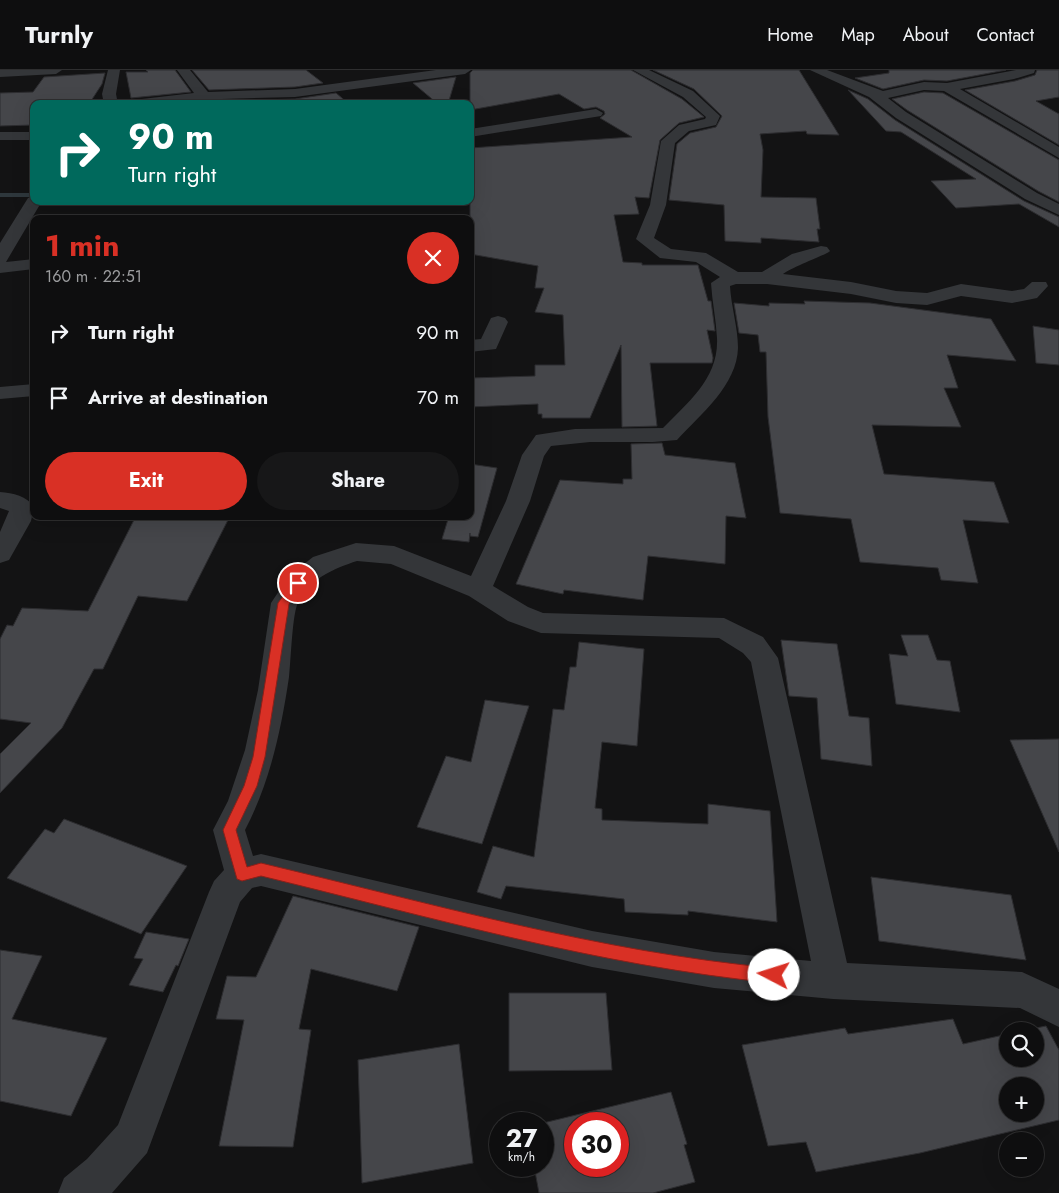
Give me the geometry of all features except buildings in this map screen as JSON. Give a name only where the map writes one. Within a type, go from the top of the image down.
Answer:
[{"type":"street","points":[[0,73],[56,70]]},
{"type":"street","points":[[110,100],[109,94],[114,70]]},
{"type":"street","points":[[183,70],[204,96],[212,100]]},
{"type":"street","points":[[376,70],[391,80]]},
{"type":"street","points":[[168,100],[204,96],[295,93],[465,70]]},
{"type":"street","points":[[640,70],[688,94],[713,116],[711,122],[684,128],[668,141],[658,205],[645,239],[666,254],[700,258],[734,278]]},
{"type":"street","points":[[816,70],[874,94],[901,115],[1031,196],[1059,210]]},
{"type":"street","points":[[874,94],[883,95],[924,86],[947,87],[1014,75],[1029,70]]},
{"type":"street","points":[[947,87],[1059,153]]},
{"type":"street","points":[[474,132],[596,114]]},
{"type":"street","points":[[0,136],[30,136]]},
{"type":"street","points":[[0,258],[32,205]]},
{"type":"street","points":[[767,278],[780,266],[804,254],[821,251]]},
{"type":"street","points":[[0,268],[30,264]]},
{"type":"street","points":[[478,589],[518,500],[533,455],[544,440],[569,434],[628,437],[669,435],[707,395],[717,380],[727,355],[720,283],[734,278],[767,278],[851,288],[896,297],[927,299],[961,290],[1012,298],[1030,294],[1039,286]]},
{"type":"street","points":[[474,346],[488,346],[498,322]]},
{"type":"street","points":[[0,393],[30,390]]},
{"type":"street","points":[[0,500],[10,501],[22,508],[19,521],[0,554]]},
{"type":"street","points":[[242,875],[230,830],[251,786],[259,757],[284,603],[298,583],[322,562],[356,552],[394,555],[478,589],[518,614],[541,623],[724,628],[753,645],[764,658],[833,981]]},
{"type":"street","points":[[79,1193],[102,1174],[133,1138],[226,892],[242,875],[261,870],[592,949],[714,970],[833,981],[1022,990],[1059,1008]]},
{"type":"waterway","points":[[0,195],[30,195]]},
{"type":"route","points":[[298,583],[284,603],[278,651],[259,757],[251,786],[230,830],[242,875],[261,870],[592,949],[714,970],[774,975]]}]
